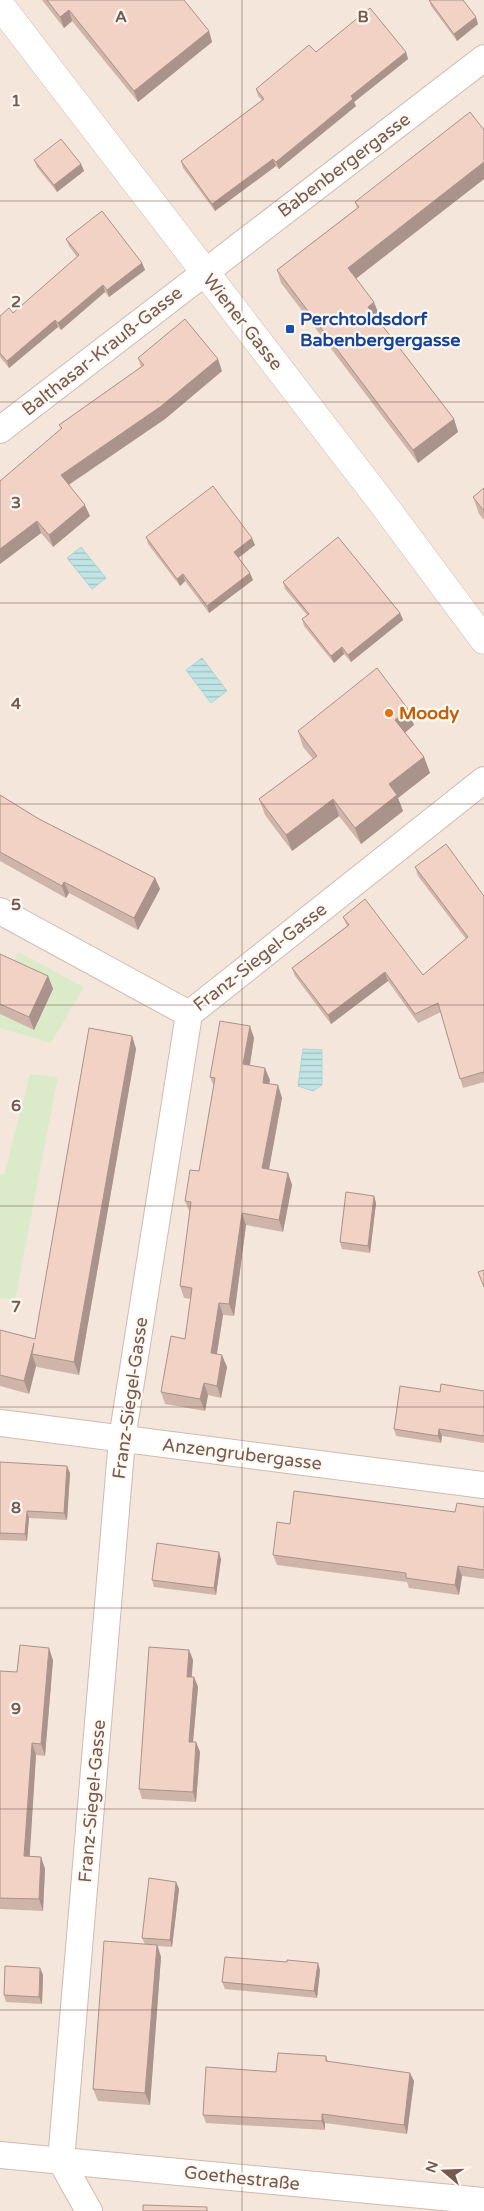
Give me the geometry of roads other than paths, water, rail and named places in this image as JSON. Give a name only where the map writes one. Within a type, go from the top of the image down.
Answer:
[{"type":"main road","name":"Wiener Gasse","points":[[0,5],[383,504],[484,640]]},
{"type":"street","name":"Babenbergergasse","points":[[204,272],[484,58]]},
{"type":"street","name":"Balthasar-Krauß-Gasse","points":[[0,430],[204,272]]},
{"type":"street","name":"Franz-Siegel-Gasse","points":[[61,2161],[122,1439],[189,1014],[484,780]]},
{"type":"street","points":[[0,911],[189,1014]]},
{"type":"street","name":"Anzengrubergasse","points":[[0,1423],[484,1485]]},
{"type":"street","name":"Goethestraße","points":[[0,2155],[484,2201]]},
{"type":"street","points":[[61,2161],[89,2211]]},
{"type":"water","points":[[81,547],[106,578],[92,589],[67,558]]},
{"type":"water","points":[[202,658],[227,691],[211,703],[186,670]]},
{"type":"water","points":[[303,1049],[322,1050],[322,1085],[313,1091],[298,1086]]},
{"type":"place","name":"Perchtoldsdorf Babenbergergasse","points":[[290,329]]},
{"type":"place","name":"Moody","points":[[389,713]]}]
